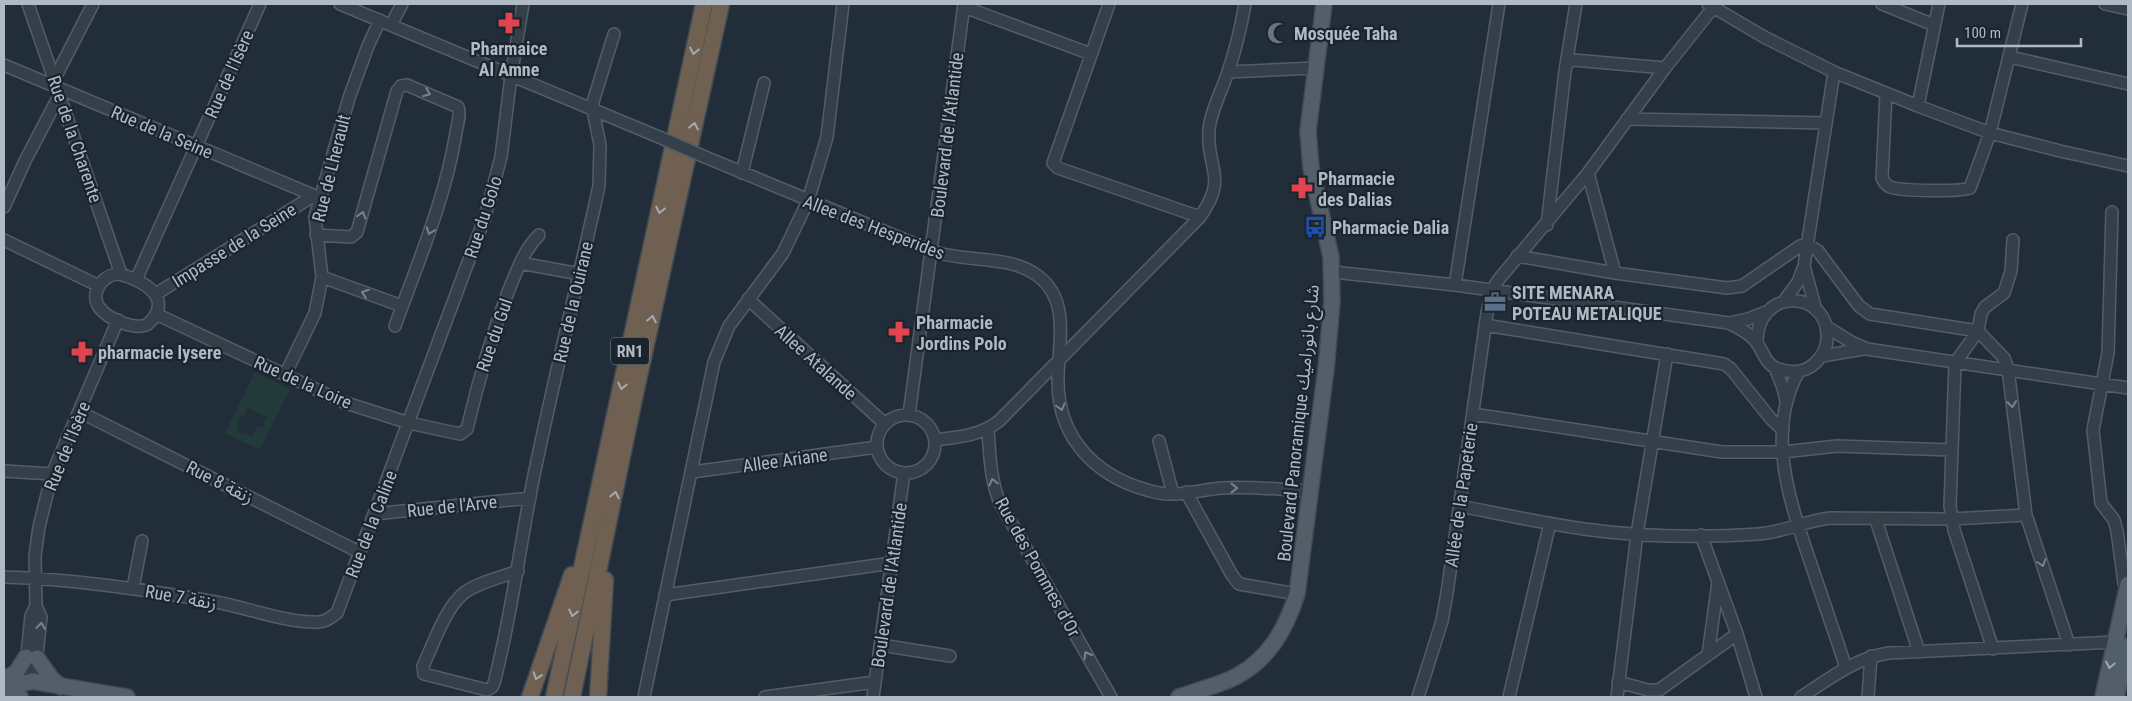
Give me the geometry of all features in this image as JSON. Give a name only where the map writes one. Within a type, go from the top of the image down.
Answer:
[{"type":"highway","name":"RN1","points":[[554,697],[704,4]]},
{"type":"highway","name":"RN1","points":[[572,697],[721,4]]},
{"type":"highway","points":[[530,697],[598,498]]},
{"type":"highway","points":[[598,697],[608,528]]},
{"type":"main road","name":"Boulevard Panoramique شارع بانوراميك","points":[[1179,697],[1237,676],[1265,655],[1281,634],[1297,594],[1331,323],[1333,272],[1328,238],[1311,168],[1308,131],[1324,4]]},
{"type":"main road","points":[[2116,697],[2128,588]]},
{"type":"main road","points":[[2103,697],[2122,644]]},
{"type":"main road","points":[[4,681],[32,658],[61,687]]},
{"type":"main road","points":[[4,681],[28,689]]},
{"type":"main road","points":[[4,697],[28,689],[61,687],[128,697]]},
{"type":"street","name":"Rue de la Charente","points":[[28,4],[58,86],[121,274]]},
{"type":"street","points":[[4,207],[93,4]]},
{"type":"street","name":"Rue de l'Isère","points":[[136,280],[260,4]]},
{"type":"street","name":"Allee des Hesperides","points":[[340,4],[808,201],[932,251],[949,257],[993,260],[1019,266],[1038,276],[1052,292],[1062,324],[1059,399],[1065,423],[1076,442],[1094,463],[1116,479],[1138,488],[1173,494],[1225,488],[1311,491]]},
{"type":"street","points":[[392,25],[402,4]]},
{"type":"street","name":"Rue du Golo","points":[[409,422],[485,217],[501,157],[511,76],[523,4]]},
{"type":"street","points":[[644,697],[714,362],[729,326],[783,253],[808,201],[827,137],[843,4]]},
{"type":"street","points":[[1108,4],[1053,163],[1058,168],[1200,217]]},
{"type":"street","points":[[935,440],[977,434],[988,430],[999,422],[1200,217],[1214,193],[1216,180],[1210,151],[1209,126],[1228,72],[1245,4]]},
{"type":"street","points":[[1455,284],[1499,4]]},
{"type":"street","points":[[1547,225],[1565,71],[1576,4]]},
{"type":"street","points":[[1882,4],[1934,26]]},
{"type":"street","points":[[1918,106],[1939,4]]},
{"type":"street","points":[[1886,93],[1882,178],[1887,186],[1925,190],[1970,188],[1990,133],[2022,4]]},
{"type":"street","points":[[2105,4],[2128,10]]},
{"type":"street","points":[[964,5],[1091,54]]},
{"type":"street","name":"Boulevard de l'Atlantide","points":[[909,415],[964,5]]},
{"type":"street","points":[[1492,290],[1517,256],[1547,225],[1588,173],[1712,5],[1764,37],[1834,72],[1918,106],[1990,133],[2128,166]]},
{"type":"street","name":"Rue de Lherault","points":[[285,375],[314,319],[322,277],[316,235],[316,197],[349,98],[368,46],[380,20]]},
{"type":"street","name":"Rue de la Ouirane","points":[[518,571],[466,592],[458,598],[450,610],[423,666],[424,674],[487,690],[492,687],[505,643],[518,571],[530,498],[599,186],[601,163],[598,131],[593,110],[594,94],[614,34]]},
{"type":"street","points":[[2010,57],[2128,84]]},
{"type":"street","points":[[1567,63],[1573,60],[1665,68]]},
{"type":"street","name":"Rue de la Seine","points":[[4,65],[58,86],[316,197]]},
{"type":"street","points":[[1228,72],[1315,68]]},
{"type":"street","points":[[1784,302],[1798,282],[1804,266],[1834,72]]},
{"type":"street","points":[[742,173],[764,84]]},
{"type":"street","points":[[316,235],[351,238],[358,232],[397,91],[401,86],[407,85],[458,107],[458,119],[447,174],[432,226],[394,326]]},
{"type":"street","points":[[1627,118],[1826,123]]},
{"type":"street","points":[[1588,173],[1615,273]]},
{"type":"street","name":"Impasse de la Seine","points":[[156,294],[316,197]]},
{"type":"street","points":[[2112,212],[2110,327],[2102,385],[2093,430],[2101,503],[2114,520],[2118,531],[2124,583],[2128,588]]},
{"type":"street","name":"Rue du Gul","points":[[456,434],[463,433],[467,429],[485,355],[520,263],[530,244],[539,235]]},
{"type":"street","points":[[4,240],[99,286]]},
{"type":"street","points":[[1993,649],[1951,519],[1955,363],[1978,331],[1981,314],[1985,306],[2000,298],[2008,284],[2013,240]]},
{"type":"street","points":[[1517,256],[1615,273],[1736,287],[1742,286],[1791,251],[1800,246],[1808,245],[1818,250],[1859,306],[1870,314],[1978,331],[2004,358],[2008,369],[2026,515],[2069,645]]},
{"type":"street","points":[[520,263],[580,274]]},
{"type":"street","points":[[1804,266],[1816,310],[1827,327],[1850,342],[1867,349],[2128,388]]},
{"type":"street","points":[[1333,272],[1455,284],[1729,323],[1748,319],[1784,302],[1796,301],[1807,303],[1816,310]]},
{"type":"street","points":[[121,274],[136,280],[150,287],[156,294],[158,302],[156,314],[148,324],[141,327],[135,327],[106,314],[99,307],[96,297],[99,286],[108,276],[121,274]]},
{"type":"street","points":[[322,277],[402,306]]},
{"type":"street","name":"Allée de la Papeterie","points":[[1418,697],[1442,621],[1485,325],[1492,290]]},
{"type":"street","name":"Allee Atalande","points":[[748,299],[885,424]]},
{"type":"street","points":[[1766,312],[1758,326],[1757,342],[1760,353],[1775,368],[1787,372],[1799,372],[1812,366],[1822,356],[1828,342],[1827,327]]},
{"type":"street","name":"Rue de la Loire","points":[[156,314],[343,402],[456,434]]},
{"type":"street","name":"Rue de l'Isère","points":[[28,689],[32,658],[31,616],[36,606],[35,556],[39,527],[52,474],[118,320]]},
{"type":"street","points":[[1729,323],[1757,342]]},
{"type":"street","points":[[1485,325],[1716,362],[1728,366],[1771,419],[1783,430]]},
{"type":"street","points":[[1822,356],[1867,349]]},
{"type":"street","points":[[1617,697],[1637,534],[1667,354]]},
{"type":"street","points":[[1775,368],[1784,388],[1786,403],[1783,452],[1789,494],[1846,668]]},
{"type":"street","points":[[1786,403],[1799,372]]},
{"type":"street","name":"Rue 8 زنقة","points":[[80,412],[360,552]]},
{"type":"street","points":[[1473,414],[1653,443],[1722,452],[1783,452],[1837,446],[1952,450]]},
{"type":"street","points":[[909,415],[925,422],[931,429],[935,440],[933,454],[927,464],[918,470],[904,473],[894,470],[885,464],[877,447],[878,436],[885,424],[897,416],[909,415]]},
{"type":"street","name":"Rue de la Caline","points":[[326,621],[337,613],[342,603],[409,422]]},
{"type":"street","name":"Rue des Pommes d'Or","points":[[988,430],[990,472],[1000,503],[1111,697]]},
{"type":"street","points":[[1159,441],[1173,494]]},
{"type":"street","name":"Allee Ariane","points":[[692,472],[877,447]]},
{"type":"street","points":[[4,471],[52,474]]},
{"type":"street","name":"Boulevard de l'Atlantide","points":[[873,697],[904,473]]},
{"type":"street","points":[[1186,492],[1238,584],[1297,594]]},
{"type":"street","name":"Rue de l'Arve","points":[[374,514],[530,498]]},
{"type":"street","points":[[1460,506],[1583,529],[1637,534],[1767,533],[1814,520],[1830,518],[1876,520],[1951,519],[2026,515]]},
{"type":"street","points":[[1876,520],[1919,652]]},
{"type":"street","points":[[1509,697],[1550,523]]},
{"type":"street","points":[[1701,535],[1737,634],[1756,697]]},
{"type":"street","points":[[133,588],[142,541]]},
{"type":"street","points":[[665,595],[892,563]]},
{"type":"street","name":"Rue 7 زنقة","points":[[4,577],[35,578],[133,588],[219,603],[303,622],[326,621]]},
{"type":"street","points":[[1708,655],[1718,581]]},
{"type":"street","points":[[1618,682],[1648,690],[1659,690],[1737,634]]},
{"type":"street","points":[[1801,697],[1846,668],[1870,656],[1919,652],[2122,644]]},
{"type":"street","points":[[881,645],[950,656]]},
{"type":"street","points":[[1868,697],[1870,656]]},
{"type":"street","points":[[765,697],[876,682]]},
{"type":"green space","points":[[255,372],[290,389],[260,450],[225,433]],"holes":[[[248,408],[267,417],[262,428],[257,426],[252,436],[244,432],[243,435],[236,429],[240,415],[244,416]]]},
{"type":"place","name":"Pharmaice Al Amne","points":[[509,23]]},
{"type":"place","name":"Mosquée Taha","points":[[1278,33]]},
{"type":"place","name":"Pharmacie des Dalias","points":[[1302,188]]},
{"type":"place","name":"Pharmacie Dalia","points":[[1315,227]]},
{"type":"place","name":"SITE MENARA POTEAU METALIQUE","points":[[1495,302]]},
{"type":"place","name":"Pharmacie Jordins Polo","points":[[899,332]]},
{"type":"place","name":"pharmacie lysere","points":[[82,352]]}]
